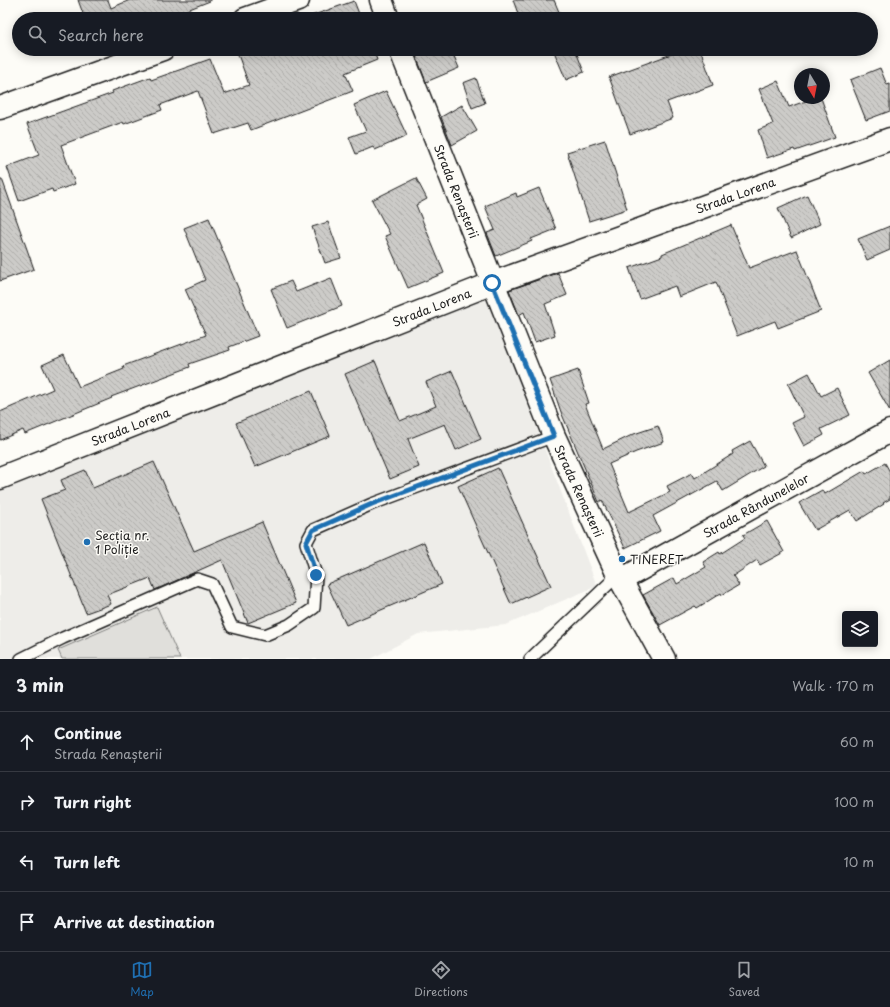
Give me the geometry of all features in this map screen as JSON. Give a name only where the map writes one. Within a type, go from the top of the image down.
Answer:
[{"type":"street","points":[[265,12],[298,0]]},
{"type":"street","points":[[381,0],[385,12]]},
{"type":"street","points":[[0,108],[144,56]]},
{"type":"street","name":"Strada Renașterii","points":[[403,56],[554,436],[619,578],[664,659]]},
{"type":"street","name":"Strada Lorena","points":[[0,478],[492,283],[890,139]]},
{"type":"street","name":"Strada Rândunelelor","points":[[619,578],[890,432]]},
{"type":"lane","points":[[21,659],[63,638],[197,579],[212,584],[232,628],[265,635],[271,633],[289,625],[314,608],[316,575],[306,543],[313,530],[372,504],[554,436]]},
{"type":"lane","points":[[530,659],[619,578]]},
{"type":"shaded area","points":[[487,298],[597,586],[506,625],[418,634],[371,659],[0,659],[0,486]]},
{"type":"shaded area","points":[[157,607],[180,659],[62,659],[58,650]]},
{"type":"building","points":[[78,0],[108,0],[111,8],[130,0],[210,0],[182,12],[82,12]]},
{"type":"building","points":[[513,0],[554,0],[559,12],[517,12]]},
{"type":"building","points":[[354,1],[358,12],[322,12]]},
{"type":"building","points":[[239,56],[376,56],[377,60],[345,73],[353,91],[251,130],[248,123],[214,134],[198,91],[160,105],[162,110],[124,124],[123,122],[61,145],[75,184],[53,192],[52,189],[19,201],[7,167],[39,155],[27,124],[113,93],[112,91],[150,77],[151,80],[210,59],[224,94],[249,85]]},
{"type":"building","points":[[416,56],[454,56],[459,68],[426,82]]},
{"type":"building","points":[[556,56],[578,56],[584,72],[566,80]]},
{"type":"building","points":[[666,56],[703,56],[713,85],[667,102],[673,118],[630,134],[609,77]]},
{"type":"building","points":[[880,68],[887,85],[890,84],[890,111],[866,120],[850,80]]},
{"type":"building","points":[[476,78],[485,103],[472,108],[463,83]]},
{"type":"building","points":[[778,81],[789,107],[797,104],[823,104],[835,137],[795,151],[794,149],[767,158],[758,130],[773,124],[759,89]]},
{"type":"building","points":[[386,91],[407,136],[375,150],[373,147],[356,154],[349,137],[366,131],[354,105]]},
{"type":"building","points":[[462,105],[477,131],[452,145],[441,117]]},
{"type":"building","points":[[605,140],[627,209],[589,221],[567,152]]},
{"type":"building","points":[[416,178],[427,199],[416,205],[444,273],[408,288],[385,236],[390,234],[372,200]]},
{"type":"building","points":[[0,179],[2,179],[34,269],[0,281]]},
{"type":"building","points":[[539,188],[556,229],[496,256],[487,233],[495,230],[485,206],[516,193],[517,197]]},
{"type":"building","points":[[807,195],[820,224],[791,238],[778,208]]},
{"type":"building","points":[[209,218],[258,336],[229,347],[230,350],[189,364],[190,367],[111,397],[112,398],[25,434],[23,430],[0,440],[0,412],[53,389],[42,365],[64,355],[79,387],[124,369],[123,366],[206,335],[185,289],[205,280],[184,228]]},
{"type":"building","points":[[328,222],[341,258],[325,263],[312,227]]},
{"type":"building","points":[[731,225],[749,268],[797,250],[821,311],[778,328],[775,321],[737,336],[716,282],[679,297],[675,286],[640,299],[629,268],[662,256],[662,254]]},
{"type":"building","points":[[890,226],[890,250],[867,260],[858,239]]},
{"type":"building","points":[[558,273],[567,295],[545,304],[555,335],[535,342],[524,312],[519,315],[509,290]]},
{"type":"building","points":[[331,278],[342,306],[287,328],[271,289],[291,281],[296,292]]},
{"type":"building","points":[[890,360],[890,411],[868,373]]},
{"type":"building","points":[[375,361],[400,421],[436,406],[426,382],[452,371],[481,439],[456,450],[445,424],[408,439],[419,467],[390,479],[345,374]]},
{"type":"building","points":[[578,370],[589,403],[585,404],[603,449],[634,434],[658,426],[664,442],[609,464],[629,512],[670,492],[667,486],[692,473],[695,478],[733,454],[732,451],[750,441],[764,466],[723,491],[717,481],[653,516],[660,531],[625,548],[602,500],[599,502],[561,412],[550,380]]},
{"type":"building","points":[[809,373],[821,396],[837,388],[850,415],[821,429],[824,435],[804,446],[792,423],[804,417],[788,384]]},
{"type":"building","points":[[311,391],[330,436],[255,467],[236,423]]},
{"type":"building","points":[[154,462],[194,551],[262,522],[296,603],[248,623],[222,560],[155,590],[150,578],[107,595],[111,604],[86,613],[41,499],[65,490],[61,480],[85,470],[93,488]]},
{"type":"building","points":[[885,463],[890,472],[890,499],[857,521],[850,510],[815,530],[799,503],[822,490],[825,494],[864,471],[866,474]]},
{"type":"building","points":[[498,468],[551,586],[511,604],[458,486]]},
{"type":"building","points":[[767,521],[784,552],[760,565],[757,560],[733,576],[739,585],[722,595],[721,593],[697,608],[695,606],[660,625],[643,595],[674,578],[677,584],[706,567],[703,562],[719,552],[720,554],[745,538],[743,535]]},
{"type":"building","points":[[424,542],[442,584],[346,625],[327,584]]},
{"type":"place","name":"Secția nr. 1 Poliție","points":[[87,542]]},
{"type":"place","name":"TINERET","points":[[622,559]]},
{"type":"route","points":[[316,575],[306,543],[313,530],[372,504],[554,436],[492,283]]}]
